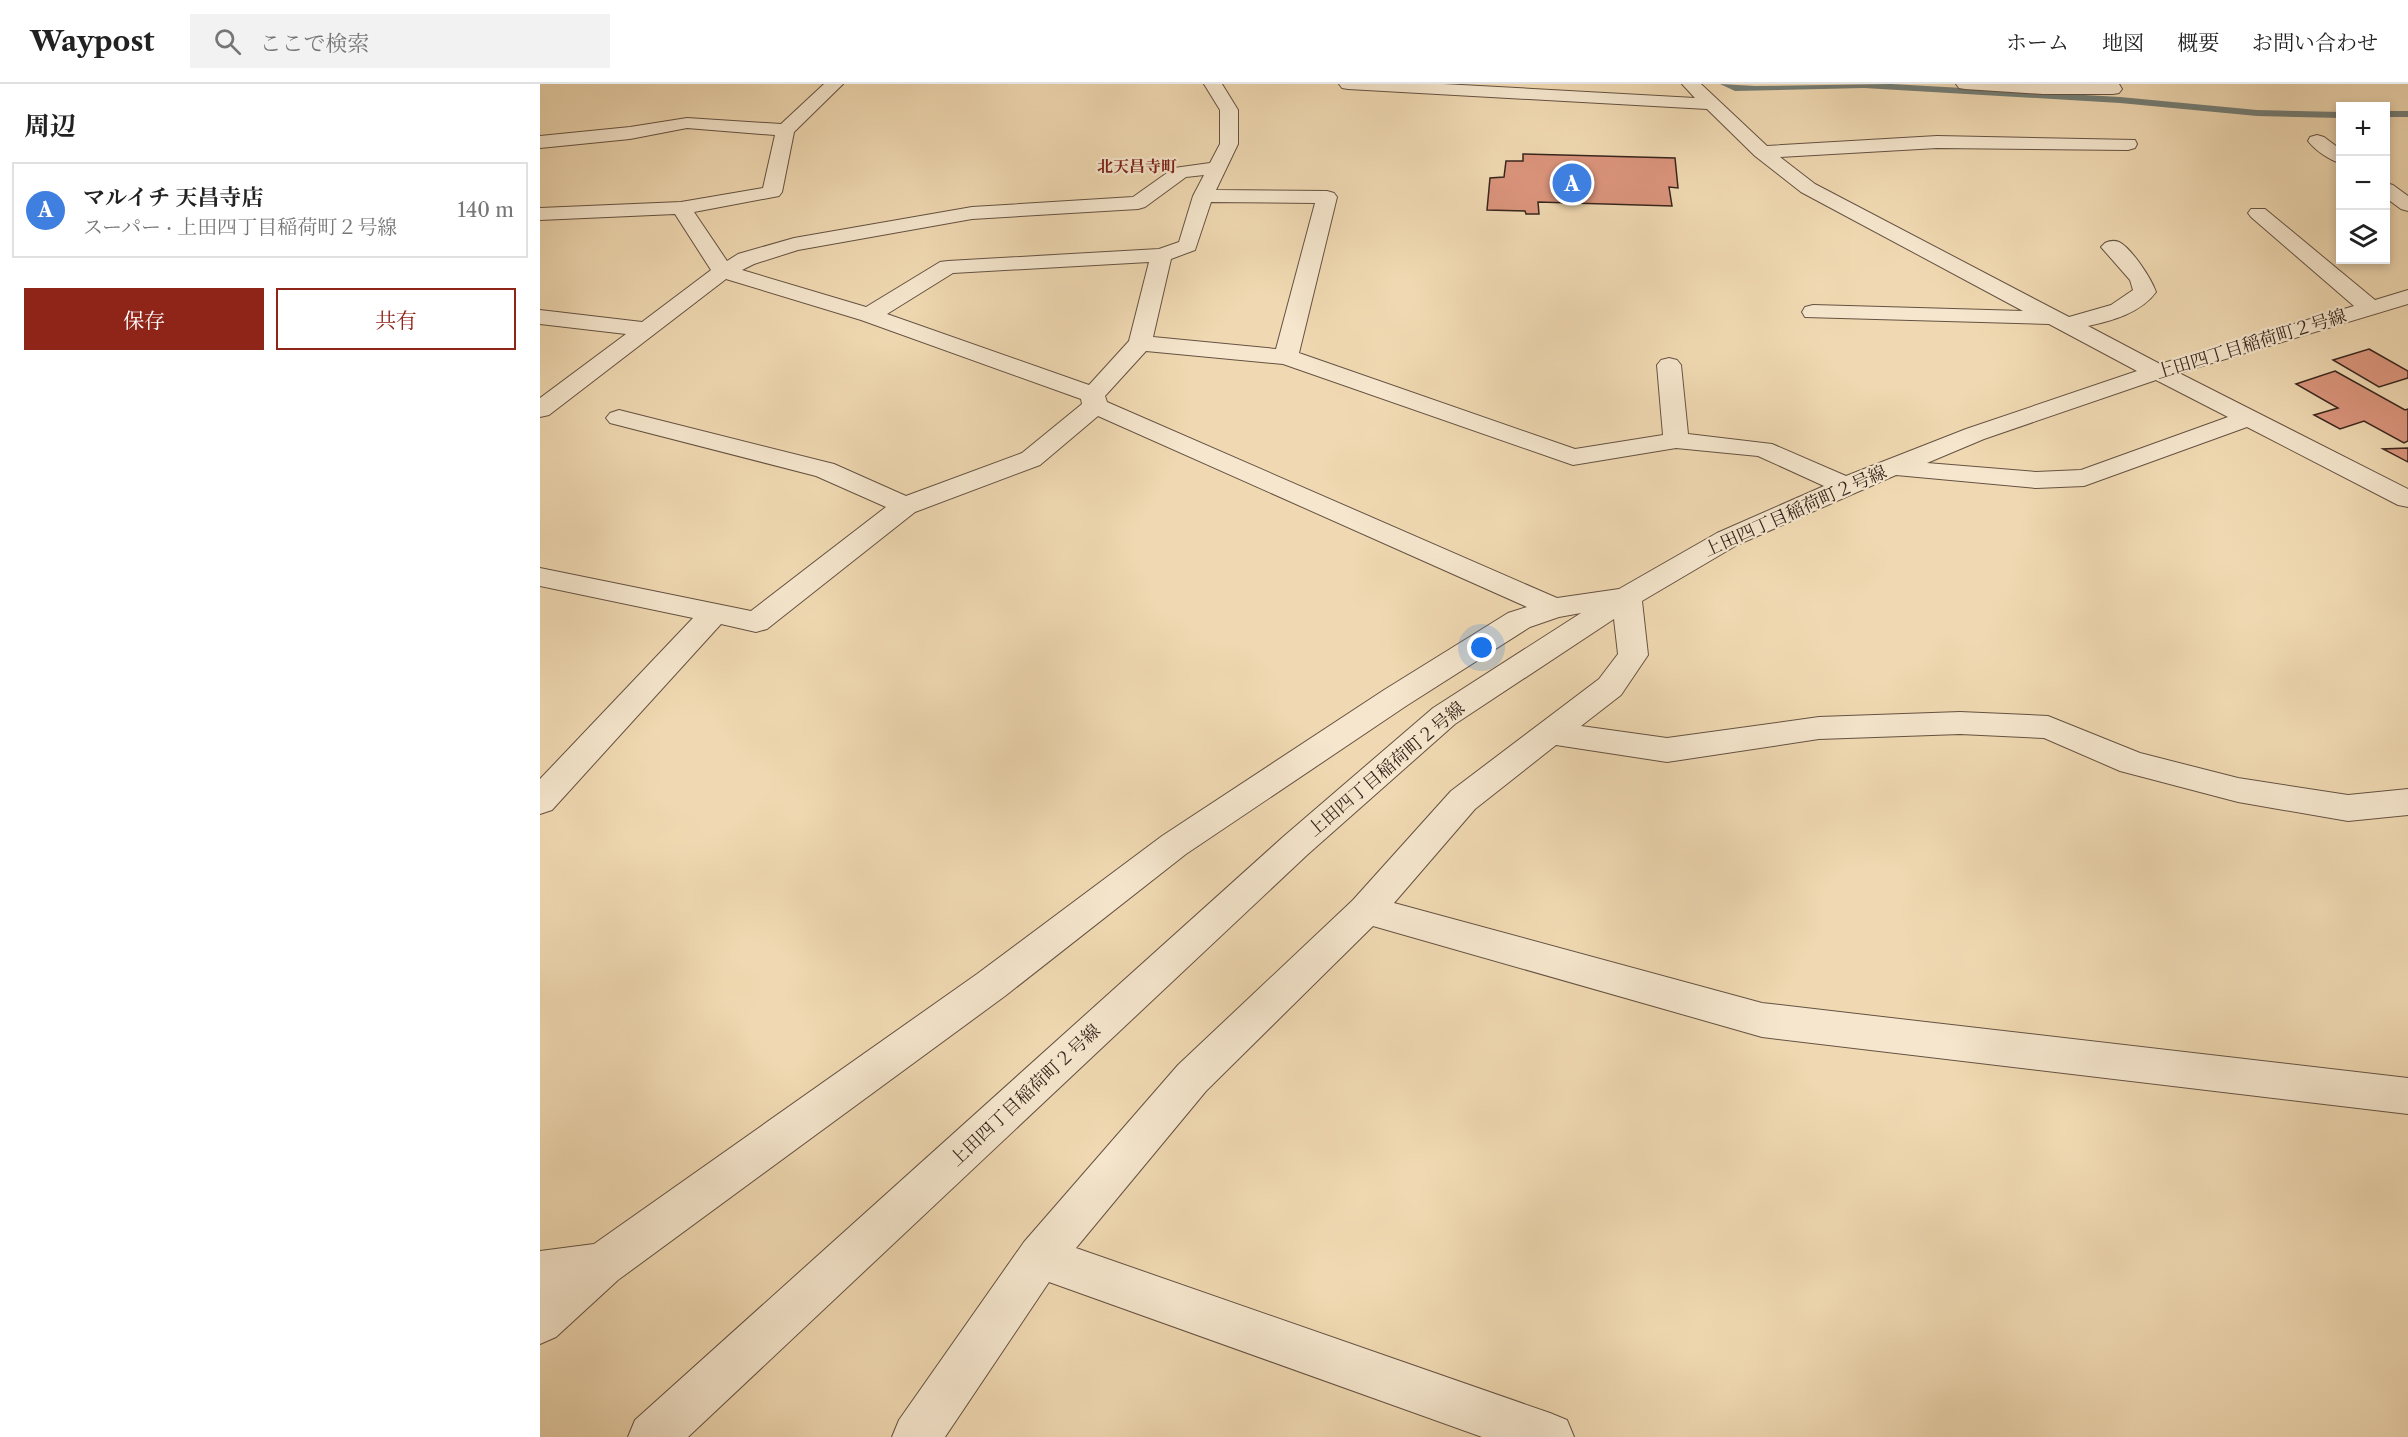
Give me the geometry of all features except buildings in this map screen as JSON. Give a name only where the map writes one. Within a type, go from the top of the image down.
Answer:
[{"type":"street","points":[[540,214],[681,208],[772,192],[785,130],[834,84]]},
{"type":"street","points":[[869,315],[948,267],[1161,255],[1188,246],[1203,196],[1229,144],[1228,110],[1212,84]]},
{"type":"street","points":[[1348,84],[1711,104]]},
{"type":"street","points":[[1691,84],[1762,152],[1808,188],[2157,372],[2408,499]]},
{"type":"street","points":[[1965,84],[2043,89],[2113,89],[2109,84]]},
{"type":"street","points":[[540,142],[630,133],[687,123],[785,130]]},
{"type":"street","points":[[1762,152],[1937,141],[2128,144]]},
{"type":"street","points":[[2317,141],[2339,156]]},
{"type":"street","points":[[540,411],[723,271],[746,259],[794,244],[972,213],[1138,203],[1181,172],[1217,168]]},
{"type":"street","points":[[2390,192],[2408,205]]},
{"type":"street","points":[[1203,196],[1327,197],[1286,357]]},
{"type":"street","points":[[681,208],[723,271],[869,315],[1094,400],[1554,608]]},
{"type":"street","points":[[2258,213],[2337,282],[2371,308]]},
{"type":"street","points":[[1813,312],[2062,321],[2102,317],[2134,302],[2145,292],[2140,278],[2112,247]]},
{"type":"street","points":[[546,586],[715,613],[756,622],[905,506],[1030,459],[1094,400],[1140,344],[1161,255]]},
{"type":"street","name":"上田四丁目稲荷町２号線","points":[[652,1437],[1295,846],[1444,716],[1627,597],[1727,539],[1846,486],[1975,434],[2157,372],[2408,297]]},
{"type":"street","points":[[540,317],[645,329]]},
{"type":"street","points":[[1140,344],[1286,357],[1573,457],[1676,440],[1763,449],[1846,486]]},
{"type":"street","points":[[1669,365],[1676,440]]},
{"type":"street","points":[[619,417],[825,470],[905,506]]},
{"type":"street","points":[[1891,468],[1997,478],[2036,480],[2084,478],[2249,417]]},
{"type":"street","points":[[540,1321],[602,1265],[991,985],[1174,845],[1395,698],[1519,620],[1554,608],[1627,597],[1633,655],[1610,687],[1463,800],[1366,910],[1192,1078],[1040,1257],[916,1437]]},
{"type":"street","points":[[540,801],[715,613]]},
{"type":"street","points":[[1549,734],[1667,750],[1819,728],[1960,723],[2048,727],[2132,763],[2238,790],[2348,808],[2408,802]]},
{"type":"street","points":[[1366,910],[1762,1020],[2408,1096]]},
{"type":"street","points":[[1040,1257],[1550,1437]]},
{"type":"street","points":[[540,1273],[602,1265]]},
{"type":"waterway","points":[[1724,84],[1735,88],[1755,89],[1864,85],[2120,100],[2257,113],[2336,115]]},
{"type":"waterway","points":[[2390,114],[2408,114]]},
{"type":"place","name":"マルイチ 天昌寺店","points":[[1572,183]]},
{"type":"district","name":"北天昌寺町","points":[[1137,166]]}]
